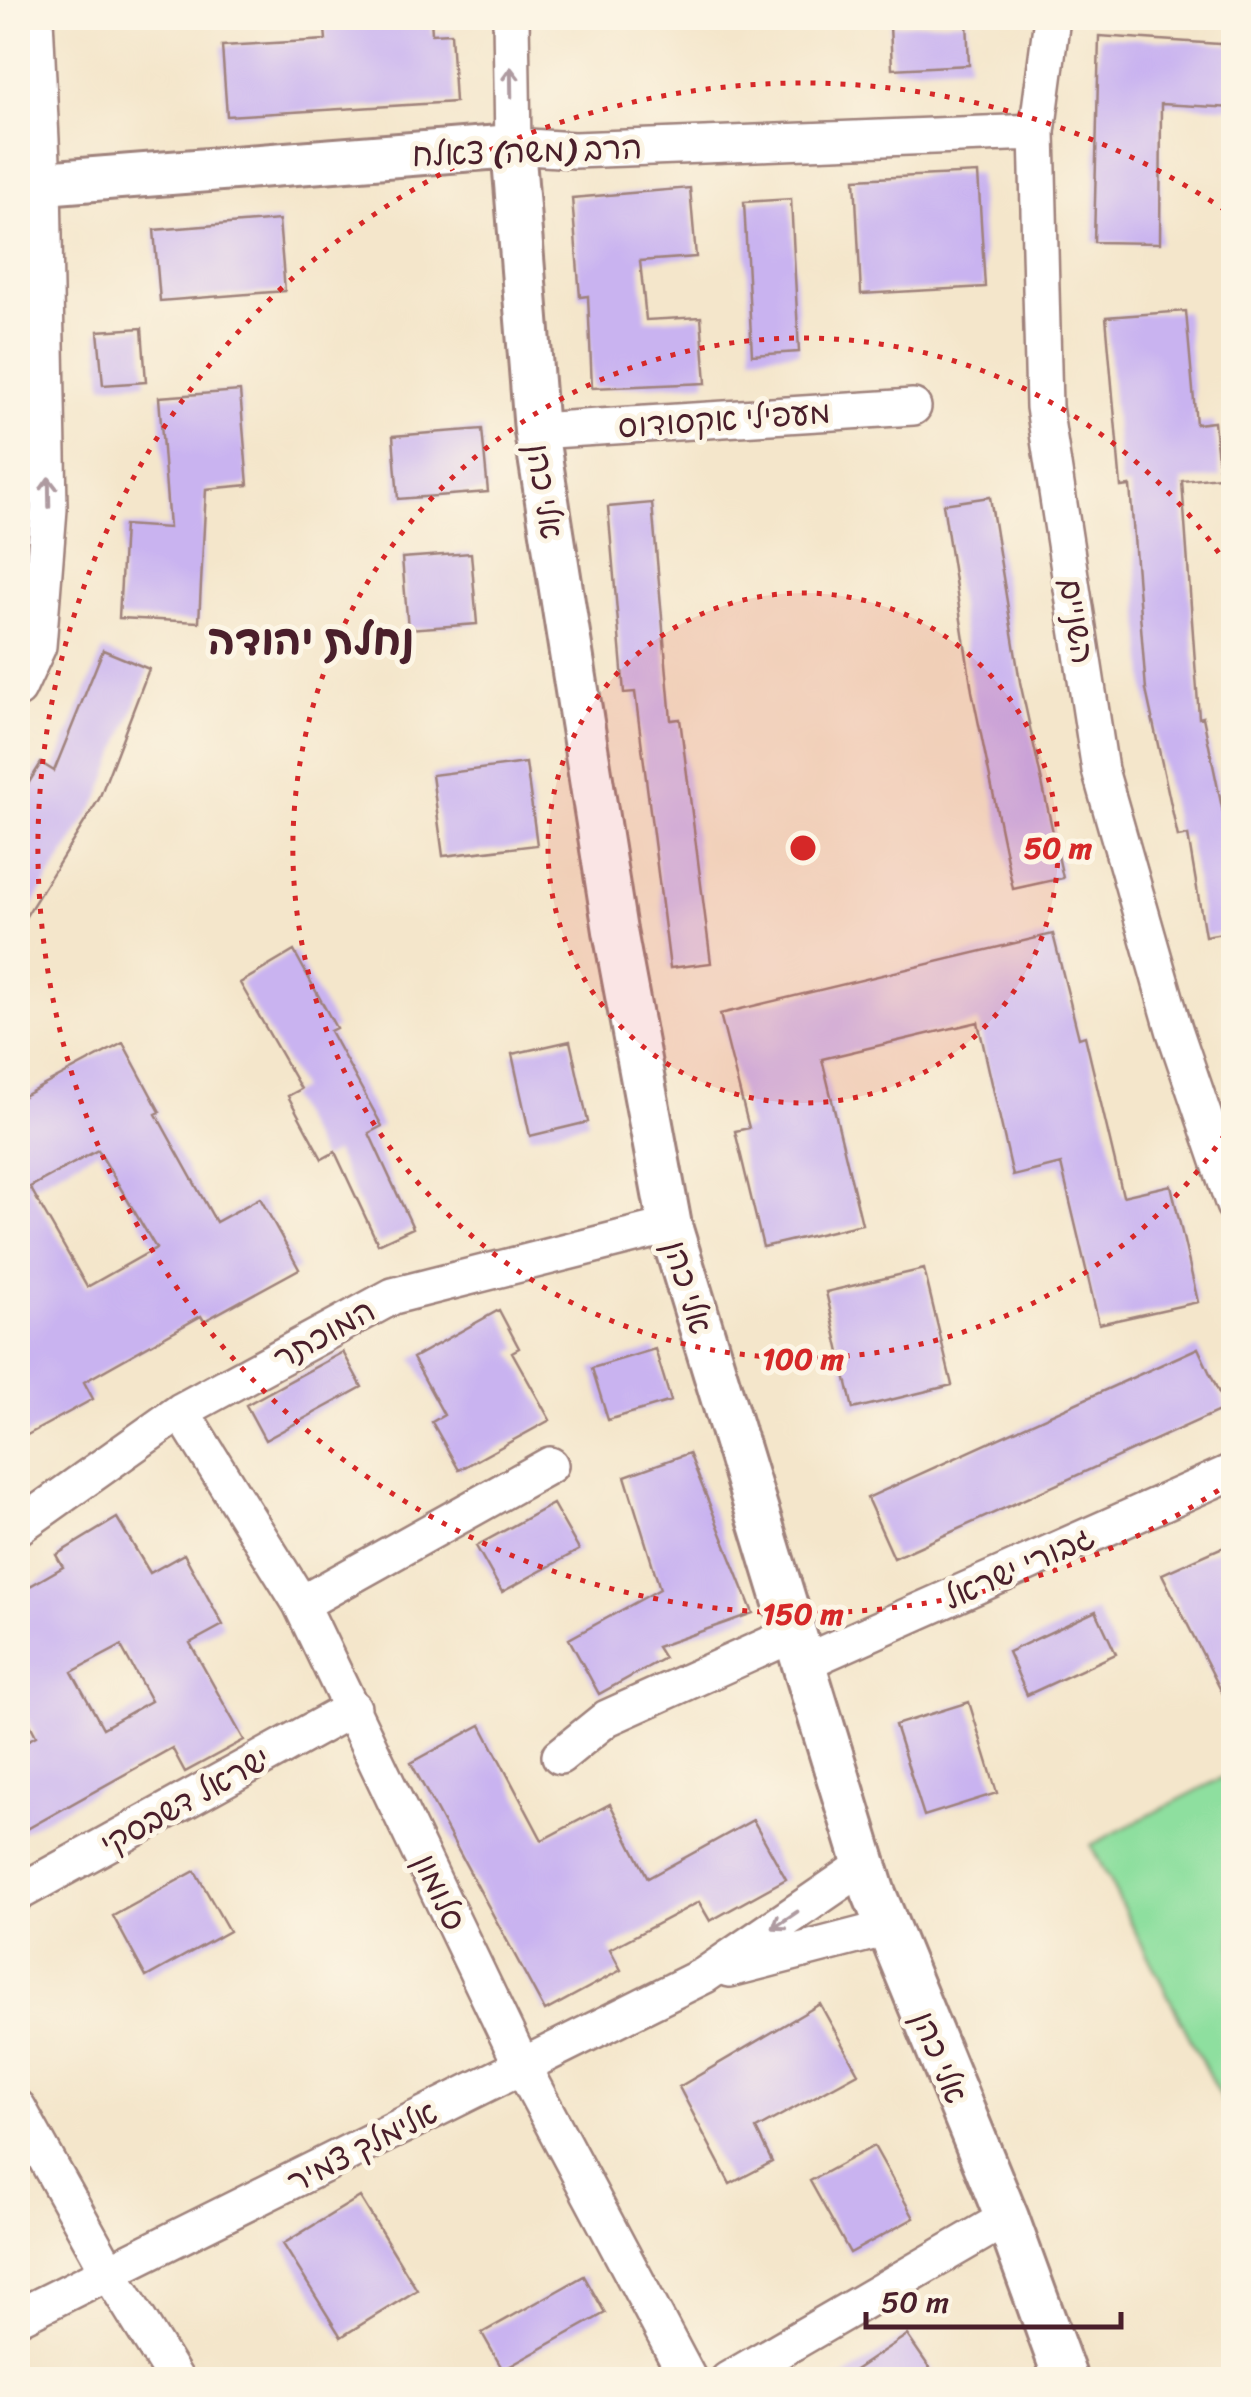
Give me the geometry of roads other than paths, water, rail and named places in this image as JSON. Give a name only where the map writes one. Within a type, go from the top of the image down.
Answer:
[{"type":"street","points":[[18,689],[38,646],[49,510],[30,183],[34,18]]},
{"type":"street","points":[[511,18],[512,146]]},
{"type":"street","name":"השניים","points":[[1052,18],[1037,132],[1044,407],[1100,770],[1174,1028],[1234,1205]]},
{"type":"street","name":"הרב (משה) צאלח","points":[[30,183],[512,146],[574,150],[1037,132]]},
{"type":"street","name":"אלי כהן","points":[[512,146],[536,432],[614,932],[670,1226],[865,1866],[1006,2218],[1066,2380]]},
{"type":"street","name":"מעפילי אקסודוס","points":[[536,432],[913,407]]},
{"type":"street","name":"המוכתר","points":[[18,1527],[182,1411],[393,1296],[670,1226]]},
{"type":"street","name":"סלומון","points":[[182,1411],[301,1604],[522,2066],[689,2380]]},
{"type":"street","points":[[301,1604],[550,1465]]},
{"type":"street","name":"גבורי ישראל","points":[[560,1756],[607,1718],[800,1648],[1234,1471]]},
{"type":"street","name":"ישראל דשבסקי","points":[[18,1893],[353,1708]]},
{"type":"street","name":"אלימלך צמיר","points":[[18,2317],[705,1975],[865,1866]]},
{"type":"street","name":"אלימלך צמיר","points":[[705,1975],[888,1928]]},
{"type":"street","points":[[18,2108],[110,2274],[176,2380]]},
{"type":"street","points":[[728,2380],[1006,2218]]},
{"type":"district","name":"נחלת יהודה","points":[[311,639]]}]
